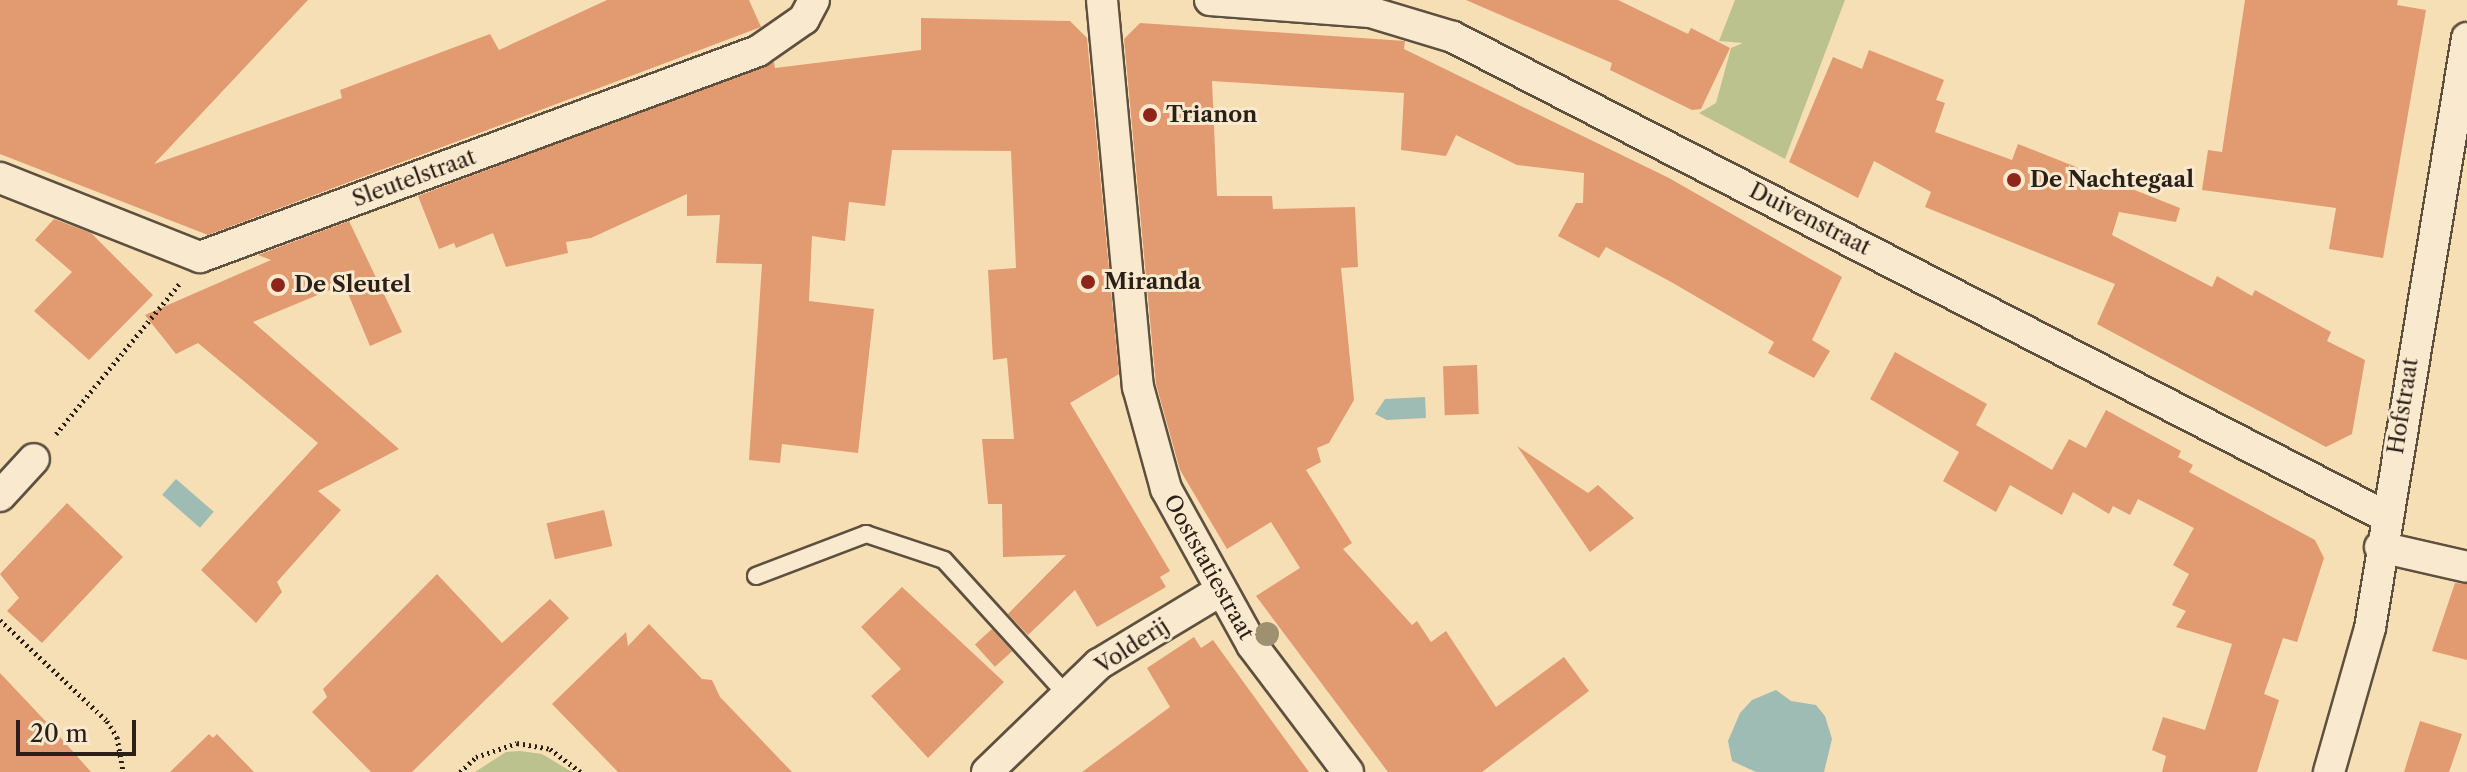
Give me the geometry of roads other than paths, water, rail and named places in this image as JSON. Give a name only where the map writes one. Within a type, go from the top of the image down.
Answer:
[{"type":"street","name":"Sleutelstraat","points":[[0,178],[200,257],[758,51],[804,19],[814,0]]},
{"type":"street","name":"Ooststatiestraat","points":[[1102,0],[1138,387],[1166,489],[1252,645],[1348,772]]},
{"type":"street","name":"Duivenstraat","points":[[1210,0],[1370,12],[1453,37],[2385,516]]},
{"type":"street","name":"Hofstraat","points":[[2329,772],[2370,628],[2385,516],[2467,38]]},
{"type":"street","points":[[0,496],[34,459]]},
{"type":"street","points":[[2380,547],[2467,567]]},
{"type":"street","name":"Volderij","points":[[987,772],[1099,664],[1220,591]]},
{"type":"lane","points":[[756,576],[866,534],[944,560],[1058,703]]},
{"type":"water","points":[[1425,397],[1426,418],[1387,420],[1375,414],[1385,399]]},
{"type":"water","points":[[176,479],[214,512],[200,528],[162,495]]},
{"type":"water","points":[[1776,690],[1791,701],[1816,705],[1825,716],[1832,739],[1824,772],[1756,772],[1732,761],[1728,741],[1740,713],[1752,700]]},
{"type":"place","name":"Trianon","points":[[1150,115]]},
{"type":"place","name":"De Nachtegaal","points":[[2014,180]]},
{"type":"place","name":"Miranda","points":[[1088,282]]},
{"type":"place","name":"De Sleutel","points":[[278,285]]}]
